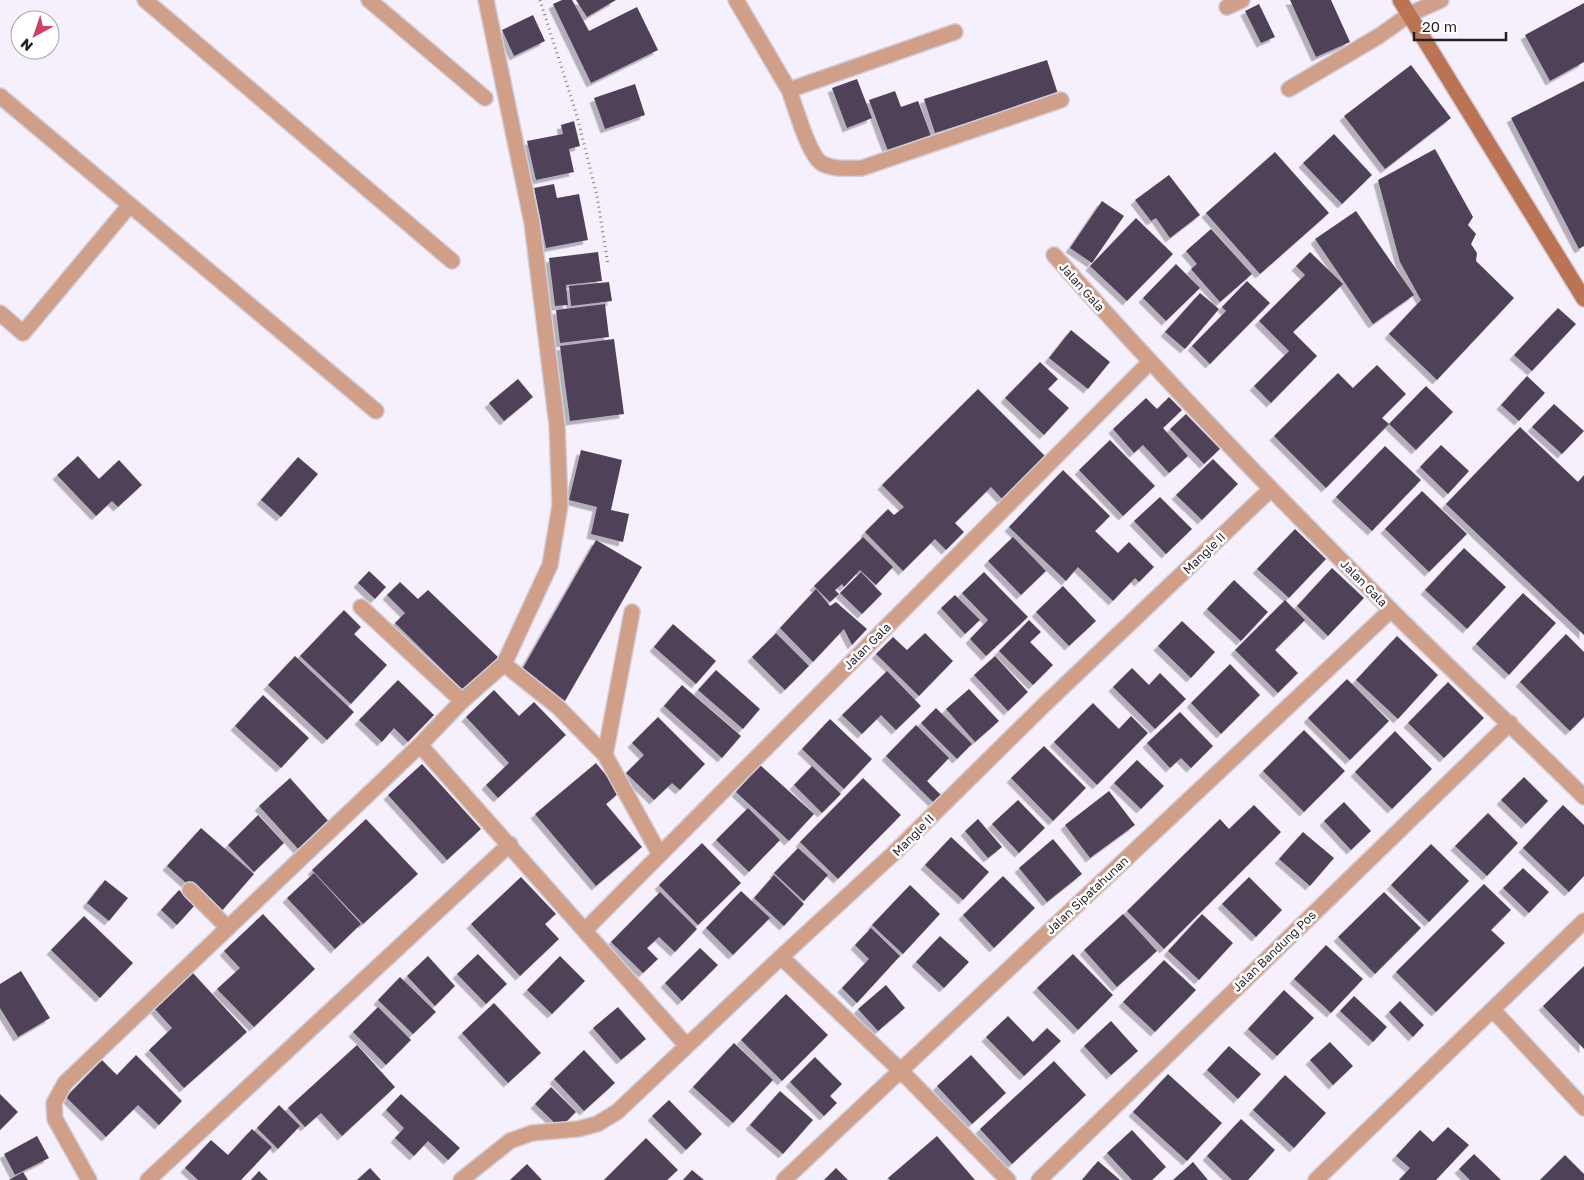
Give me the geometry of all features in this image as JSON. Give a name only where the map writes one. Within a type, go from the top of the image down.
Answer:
[{"type":"main road","points":[[1400,0],[1584,299]]},
{"type":"street","points":[[145,0],[452,261]]},
{"type":"street","points":[[369,0],[485,98]]},
{"type":"street","points":[[89,1180],[55,1119],[54,1103],[65,1083],[420,744],[462,701],[504,664],[550,565],[560,495],[558,425],[532,223],[486,0]]},
{"type":"street","points":[[736,0],[789,90],[812,153],[821,164],[838,168],[862,168],[1061,100]]},
{"type":"street","points":[[1227,7],[1242,0]]},
{"type":"street","points":[[1289,89],[1378,36],[1410,14],[1441,0]]},
{"type":"street","points":[[789,90],[955,32]]},
{"type":"street","points":[[0,96],[376,411]]},
{"type":"street","points":[[0,313],[23,333],[130,205]]},
{"type":"street","name":"Jalan Gala","points":[[1054,255],[1149,363],[1271,489],[1584,797]]},
{"type":"street","name":"Jalan Gala","points":[[585,930],[659,853],[1149,363]]},
{"type":"street","name":"Mangle II","points":[[461,1180],[510,1141],[532,1133],[597,1124],[617,1112],[686,1044],[894,853],[1044,705],[1271,489]]},
{"type":"street","points":[[361,607],[462,701]]},
{"type":"street","name":"Jalan Sipatahunan","points":[[784,1180],[1392,610]]},
{"type":"street","points":[[606,755],[632,612]]},
{"type":"street","points":[[504,664],[558,707],[606,755],[659,853]]},
{"type":"street","name":"Jalan Bandung Pos","points":[[1039,1180],[1510,723]]},
{"type":"street","points":[[420,744],[686,1044]]},
{"type":"street","points":[[148,1180],[510,844]]},
{"type":"street","points":[[190,890],[228,928]]},
{"type":"street","points":[[1316,1180],[1584,921]]},
{"type":"street","points":[[781,957],[900,1070],[1008,1180]]},
{"type":"street","points":[[1493,1010],[1584,1108]]},
{"type":"path","points":[[540,0],[577,116],[597,196],[608,265]]},
{"type":"building","points":[[562,0],[572,0],[589,31],[637,7],[658,50],[591,83],[553,4]]},
{"type":"building","points":[[576,0],[616,0],[587,17]]},
{"type":"building","points":[[1290,0],[1331,0],[1350,42],[1316,57]]},
{"type":"building","points":[[1584,3],[1584,62],[1550,81],[1525,35]]},
{"type":"building","points":[[1259,4],[1275,37],[1261,43],[1245,11]]},
{"type":"building","points":[[533,15],[545,41],[514,56],[502,30]]},
{"type":"building","points":[[1047,60],[1058,94],[935,133],[924,99]]},
{"type":"building","points":[[1411,65],[1451,118],[1385,169],[1344,116]]},
{"type":"building","points":[[857,79],[872,118],[847,128],[832,88]]},
{"type":"building","points":[[1584,81],[1584,246],[1579,249],[1511,118]]},
{"type":"building","points":[[635,84],[645,115],[605,129],[594,98]]},
{"type":"building","points":[[895,91],[901,107],[918,101],[931,136],[888,151],[869,100]]},
{"type":"building","points":[[574,121],[580,146],[569,149],[574,172],[536,180],[527,141],[563,134],[561,125]]},
{"type":"building","points":[[1334,134],[1372,175],[1342,204],[1303,163]]},
{"type":"building","points":[[1435,149],[1473,217],[1468,225],[1476,234],[1471,244],[1477,253],[1476,261],[1514,298],[1437,380],[1389,334],[1421,300],[1400,262],[1378,180]]},
{"type":"building","points":[[1275,152],[1329,213],[1260,274],[1206,213]]},
{"type":"building","points":[[1169,175],[1200,215],[1170,238],[1156,218],[1151,221],[1135,200]]},
{"type":"building","points":[[554,184],[557,198],[579,194],[588,240],[546,248],[534,188]]},
{"type":"building","points":[[1102,201],[1124,216],[1092,263],[1070,248]]},
{"type":"building","points":[[1356,211],[1414,295],[1373,324],[1315,239]]},
{"type":"building","points":[[1136,218],[1173,254],[1127,301],[1090,266]]},
{"type":"building","points":[[1211,229],[1252,274],[1220,302],[1191,269],[1197,264],[1186,251]]},
{"type":"building","points":[[598,252],[602,281],[566,285],[568,305],[555,306],[549,258]]},
{"type":"building","points":[[1310,252],[1343,284],[1293,332],[1317,356],[1271,403],[1254,386],[1289,351],[1259,321],[1305,275],[1296,266]]},
{"type":"building","points":[[1176,264],[1200,288],[1166,321],[1143,298]]},
{"type":"building","points":[[1247,281],[1270,303],[1210,364],[1192,346],[1226,311],[1222,307]]},
{"type":"building","points":[[609,282],[612,301],[571,306],[569,286]]},
{"type":"building","points":[[1200,293],[1219,309],[1185,349],[1165,332]]},
{"type":"building","points":[[605,304],[609,337],[560,343],[556,310]]},
{"type":"building","points":[[1558,308],[1576,324],[1532,371],[1514,355]]},
{"type":"building","points":[[1071,330],[1110,362],[1088,389],[1049,358]]},
{"type":"building","points":[[614,339],[624,414],[570,421],[560,346]]},
{"type":"building","points":[[1040,362],[1058,379],[1048,389],[1069,408],[1044,435],[1005,398]]},
{"type":"building","points":[[1377,365],[1406,394],[1382,418],[1389,424],[1326,488],[1274,436],[1338,373],[1353,388]]},
{"type":"building","points":[[1527,376],[1545,393],[1519,421],[1501,405]]},
{"type":"building","points":[[518,379],[533,397],[504,421],[489,403]]},
{"type":"building","points":[[1426,386],[1453,412],[1416,450],[1389,424]]},
{"type":"building","points":[[978,389],[1047,458],[1004,501],[991,487],[955,523],[964,532],[946,550],[935,539],[903,571],[865,532],[888,509],[894,515],[904,507],[882,485]]},
{"type":"building","points":[[1169,397],[1182,410],[1163,428],[1188,456],[1169,473],[1143,445],[1134,453],[1113,429],[1146,398],[1157,409]]},
{"type":"building","points":[[1554,404],[1584,431],[1562,454],[1532,427]]},
{"type":"building","points":[[1186,414],[1220,449],[1204,464],[1170,429]]},
{"type":"building","points":[[1520,427],[1578,482],[1584,475],[1584,635],[1446,504]]},
{"type":"building","points":[[1110,440],[1155,486],[1123,516],[1079,470]]},
{"type":"building","points":[[1441,445],[1469,471],[1448,494],[1420,467]]},
{"type":"building","points":[[1385,446],[1421,480],[1372,531],[1336,497]]},
{"type":"building","points":[[581,450],[622,460],[611,510],[629,514],[623,542],[591,534],[597,507],[569,500]]},
{"type":"building","points":[[78,456],[99,479],[119,460],[142,485],[118,507],[112,501],[96,516],[57,475]]},
{"type":"building","points":[[298,457],[318,474],[281,517],[261,500]]},
{"type":"building","points":[[1213,459],[1238,484],[1202,520],[1176,495]]},
{"type":"building","points":[[1063,470],[1110,516],[1095,531],[1118,553],[1129,542],[1154,567],[1139,582],[1135,578],[1113,601],[1078,567],[1066,581],[1009,527]]},
{"type":"building","points":[[1422,491],[1467,534],[1429,572],[1385,529]]},
{"type":"building","points":[[1160,497],[1192,529],[1166,554],[1134,521]]},
{"type":"building","points":[[1295,529],[1326,559],[1289,598],[1257,569]]},
{"type":"building","points":[[863,537],[893,567],[876,585],[860,570],[844,587],[842,584],[835,590],[839,594],[830,602],[814,586]]},
{"type":"building","points":[[1013,537],[1046,571],[1021,595],[988,561]]},
{"type":"building","points":[[596,540],[642,567],[565,701],[519,675]]},
{"type":"building","points":[[1464,548],[1506,587],[1467,629],[1425,590]]},
{"type":"building","points":[[1332,568],[1364,598],[1328,636],[1297,606]]},
{"type":"building","points":[[369,571],[386,587],[375,599],[358,583]]},
{"type":"building","points":[[861,572],[882,594],[862,614],[840,593]]},
{"type":"building","points":[[984,572],[1028,617],[986,656],[970,639],[988,620],[962,593]]},
{"type":"building","points":[[1234,580],[1268,612],[1241,641],[1207,609]]},
{"type":"building","points":[[400,582],[418,599],[428,590],[499,658],[465,692],[395,623],[405,613],[387,595]]},
{"type":"building","points":[[1063,586],[1096,621],[1069,646],[1036,612]]},
{"type":"building","points":[[816,589],[830,606],[836,602],[867,629],[852,645],[844,629],[813,662],[780,628]]},
{"type":"building","points":[[1523,593],[1556,623],[1509,675],[1476,644]]},
{"type":"building","points":[[955,595],[980,620],[965,634],[941,608]]},
{"type":"building","points":[[1285,600],[1305,620],[1275,650],[1298,673],[1278,693],[1235,650]]},
{"type":"building","points":[[344,610],[361,627],[354,634],[387,665],[351,704],[300,656]]},
{"type":"building","points":[[1029,620],[1041,632],[1030,642],[1053,665],[1033,685],[999,651]]},
{"type":"building","points":[[1182,621],[1215,652],[1191,678],[1158,646]]},
{"type":"building","points":[[673,624],[716,661],[696,684],[654,647]]},
{"type":"building","points":[[776,633],[809,666],[785,690],[752,657]]},
{"type":"building","points":[[925,633],[953,661],[919,696],[876,654],[893,637],[907,650]]},
{"type":"building","points":[[1566,634],[1584,652],[1584,717],[1570,731],[1520,682]]},
{"type":"building","points":[[1397,636],[1438,675],[1398,719],[1356,680]]},
{"type":"building","points":[[295,656],[354,712],[327,740],[268,685]]},
{"type":"building","points":[[995,656],[1028,692],[1008,711],[974,675]]},
{"type":"building","points":[[1230,664],[1260,695],[1221,734],[1191,703]]},
{"type":"building","points":[[1132,668],[1149,685],[1160,673],[1186,699],[1155,729],[1113,687]]},
{"type":"building","points":[[716,670],[760,709],[743,729],[698,690]]},
{"type":"building","points":[[887,671],[921,706],[896,730],[881,715],[862,734],[842,715]]},
{"type":"building","points":[[1347,679],[1389,721],[1350,760],[1308,718]]},
{"type":"building","points":[[398,680],[434,715],[408,742],[394,728],[382,742],[359,720]]},
{"type":"building","points":[[1448,682],[1484,718],[1444,758],[1408,723]]},
{"type":"building","points":[[682,685],[741,736],[722,758],[664,706]]},
{"type":"building","points":[[969,689],[999,721],[975,742],[946,709]]},
{"type":"building","points":[[494,690],[519,716],[534,702],[566,735],[498,798],[486,785],[509,763],[466,717]]},
{"type":"building","points":[[263,695],[309,738],[281,768],[235,726]]},
{"type":"building","points":[[1093,703],[1119,729],[1131,716],[1148,733],[1097,785],[1054,742]]},
{"type":"building","points":[[936,708],[972,744],[957,759],[921,723]]},
{"type":"building","points":[[1180,712],[1213,746],[1191,768],[1181,758],[1170,768],[1147,743]]},
{"type":"building","points":[[658,717],[705,764],[680,790],[672,783],[654,800],[626,773],[644,755],[632,743]]},
{"type":"building","points":[[830,719],[872,759],[844,789],[802,749]]},
{"type":"building","points":[[916,725],[949,758],[927,781],[941,795],[933,802],[886,756]]},
{"type":"building","points":[[1304,730],[1345,771],[1304,812],[1263,771]]},
{"type":"building","points":[[1395,731],[1432,769],[1392,809],[1355,772]]},
{"type":"building","points":[[1044,746],[1086,788],[1053,821],[1011,778]]},
{"type":"building","points":[[1137,760],[1164,786],[1141,809],[1114,783]]},
{"type":"building","points":[[596,763],[620,792],[606,804],[642,847],[596,886],[535,814]]},
{"type":"building","points":[[422,764],[481,829],[447,860],[388,795]]},
{"type":"building","points":[[760,765],[814,814],[789,841],[736,792]]},
{"type":"building","points":[[812,766],[841,794],[822,813],[794,785]]},
{"type":"building","points":[[1524,777],[1548,801],[1526,824],[1501,800]]},
{"type":"building","points":[[290,778],[331,824],[300,851],[259,806]]},
{"type":"building","points":[[863,778],[901,815],[838,879],[800,842]]},
{"type":"building","points":[[1109,791],[1135,825],[1090,858],[1065,825]]},
{"type":"building","points":[[1018,800],[1045,828],[1019,853],[992,824]]},
{"type":"building","points":[[1344,802],[1371,831],[1351,850],[1324,821]]},
{"type":"building","points":[[1254,805],[1281,832],[1164,949],[1127,911],[1220,819],[1229,829]]},
{"type":"building","points":[[1563,805],[1584,825],[1584,876],[1569,892],[1523,848]]},
{"type":"building","points":[[748,808],[780,840],[749,872],[716,840]]},
{"type":"building","points":[[1488,813],[1518,843],[1487,876],[1455,846]]},
{"type":"building","points":[[258,815],[284,843],[254,872],[228,845]]},
{"type":"building","points":[[366,819],[418,874],[363,924],[312,870]]},
{"type":"building","points":[[978,819],[1002,847],[988,858],[965,831]]},
{"type":"building","points":[[201,828],[254,874],[220,913],[167,866]]},
{"type":"building","points":[[1303,832],[1334,858],[1310,886],[1279,859]]},
{"type":"building","points":[[951,837],[989,872],[963,900],[925,865]]},
{"type":"building","points":[[1053,839],[1082,874],[1047,902],[1019,868]]},
{"type":"building","points":[[702,843],[741,883],[698,925],[659,885]]},
{"type":"building","points":[[1431,844],[1469,881],[1429,922],[1391,885]]},
{"type":"building","points":[[798,848],[828,875],[804,901],[774,873]]},
{"type":"building","points":[[1523,868],[1549,892],[1529,913],[1503,888]]},
{"type":"building","points":[[314,873],[361,924],[335,949],[287,898]]},
{"type":"building","points":[[774,875],[804,904],[784,926],[754,898]]},
{"type":"building","points":[[1003,876],[1035,908],[994,948],[963,915]]},
{"type":"building","points":[[521,877],[556,914],[545,924],[559,939],[520,976],[471,924]]},
{"type":"building","points":[[1249,877],[1282,910],[1256,937],[1222,904]]},
{"type":"building","points":[[105,880],[128,898],[109,921],[87,903]]},
{"type":"building","points":[[1484,884],[1511,910],[1491,930],[1505,943],[1436,1012],[1396,972]]},
{"type":"building","points":[[910,885],[940,914],[903,954],[872,925]]},
{"type":"building","points":[[179,890],[195,905],[177,925],[161,910]]},
{"type":"building","points":[[741,891],[770,918],[733,955],[706,928]]},
{"type":"building","points":[[660,892],[697,929],[675,952],[659,937],[647,948],[658,959],[643,973],[611,942]]},
{"type":"building","points":[[1384,892],[1421,928],[1375,974],[1338,937]]},
{"type":"building","points":[[263,914],[315,969],[254,1027],[217,989],[240,968],[224,951]]},
{"type":"building","points":[[1123,914],[1157,951],[1117,987],[1084,950]]},
{"type":"building","points":[[1202,914],[1233,943],[1199,980],[1168,951]]},
{"type":"building","points":[[84,916],[133,963],[100,998],[51,950]]},
{"type":"building","points":[[871,928],[900,956],[857,1003],[842,988],[869,959],[855,945]]},
{"type":"building","points":[[940,936],[969,962],[944,988],[916,962]]},
{"type":"building","points":[[1326,945],[1363,979],[1331,1013],[1294,979]]},
{"type":"building","points":[[700,948],[718,965],[682,1001],[665,983]]},
{"type":"building","points":[[478,954],[507,984],[486,1004],[457,974]]},
{"type":"building","points":[[1073,954],[1113,995],[1078,1030],[1037,988]]},
{"type":"building","points":[[428,956],[455,986],[435,1006],[407,976]]},
{"type":"building","points":[[560,956],[585,981],[552,1014],[527,990]]},
{"type":"building","points":[[1164,960],[1196,990],[1155,1032],[1123,1002]]},
{"type":"building","points":[[1584,966],[1584,1049],[1543,1006]]},
{"type":"building","points":[[21,971],[50,1018],[18,1037],[0,1008],[0,984]]},
{"type":"building","points":[[193,973],[247,1032],[184,1088],[149,1050],[172,1028],[154,1008]]},
{"type":"building","points":[[400,977],[436,1012],[413,1034],[378,1000]]},
{"type":"building","points":[[886,985],[905,1008],[878,1031],[858,1009]]},
{"type":"building","points":[[1284,990],[1314,1018],[1277,1056],[1248,1029]]},
{"type":"building","points":[[786,994],[828,1035],[782,1081],[741,1040]]},
{"type":"building","points":[[1354,996],[1387,1027],[1373,1042],[1340,1011]]},
{"type":"building","points":[[1400,1001],[1424,1025],[1413,1037],[1389,1012]]},
{"type":"building","points":[[494,1003],[541,1053],[508,1083],[462,1033]]},
{"type":"building","points":[[378,1007],[411,1040],[386,1065],[353,1032]]},
{"type":"building","points":[[618,1007],[646,1039],[621,1060],[593,1028]]},
{"type":"building","points":[[1008,1016],[1033,1042],[1047,1028],[1061,1041],[1024,1076],[986,1037]]},
{"type":"building","points":[[1111,1021],[1138,1051],[1111,1075],[1084,1046]]},
{"type":"building","points":[[1330,1042],[1353,1066],[1333,1085],[1310,1060]]},
{"type":"building","points":[[734,1043],[773,1080],[733,1123],[693,1087]]},
{"type":"building","points":[[357,1045],[395,1087],[342,1136],[321,1113],[305,1127],[288,1108]]},
{"type":"building","points":[[1229,1046],[1261,1074],[1238,1099],[1207,1070]]},
{"type":"building","points":[[584,1050],[615,1083],[584,1111],[554,1079]]},
{"type":"building","points":[[136,1055],[182,1101],[159,1125],[138,1105],[106,1137],[66,1097],[102,1060],[117,1075]]},
{"type":"building","points":[[971,1055],[1006,1093],[972,1124],[937,1086]]},
{"type":"building","points":[[815,1057],[842,1084],[830,1096],[837,1103],[824,1116],[790,1082]]},
{"type":"building","points":[[1054,1061],[1086,1095],[1012,1164],[980,1129]]},
{"type":"building","points":[[1168,1074],[1222,1123],[1187,1161],[1133,1112]]},
{"type":"building","points":[[1285,1075],[1326,1113],[1294,1148],[1253,1110]]},
{"type":"building","points":[[551,1087],[576,1112],[560,1128],[535,1104]]},
{"type":"building","points":[[780,1091],[813,1120],[783,1154],[750,1125]]},
{"type":"building","points":[[0,1094],[18,1112],[0,1130]]},
{"type":"building","points":[[401,1094],[460,1148],[448,1160],[428,1141],[414,1156],[395,1138],[404,1128],[386,1110]]},
{"type":"building","points":[[669,1100],[702,1134],[686,1150],[652,1116]]},
{"type":"building","points":[[279,1105],[300,1126],[278,1149],[257,1128]]},
{"type":"building","points":[[1241,1119],[1275,1150],[1248,1180],[1232,1180],[1207,1156]]},
{"type":"building","points":[[1448,1127],[1469,1145],[1436,1180],[1399,1180],[1410,1168],[1396,1156],[1420,1130],[1433,1142]]},
{"type":"building","points":[[252,1129],[272,1147],[241,1180],[198,1180],[185,1168],[211,1140],[228,1155]]},
{"type":"building","points":[[1132,1130],[1166,1167],[1152,1180],[1132,1180],[1107,1153]]},
{"type":"building","points":[[37,1136],[49,1158],[15,1175],[4,1154]]},
{"type":"building","points":[[937,1136],[975,1180],[890,1180],[888,1178]]},
{"type":"building","points":[[646,1138],[678,1170],[667,1180],[604,1180]]},
{"type":"building","points":[[1474,1154],[1501,1180],[1470,1180],[1459,1169]]},
{"type":"building","points":[[1565,1155],[1584,1174],[1584,1180],[1540,1180]]},
{"type":"building","points":[[1098,1161],[1120,1180],[1082,1180]]},
{"type":"building","points":[[1193,1162],[1208,1180],[1173,1180]]},
{"type":"building","points":[[527,1164],[542,1180],[510,1180]]},
{"type":"building","points":[[370,1168],[381,1180],[357,1180]]},
{"type":"building","points":[[836,1168],[848,1180],[824,1180]]},
{"type":"building","points":[[692,1170],[704,1180],[683,1180]]},
{"type":"building","points":[[259,1171],[268,1180],[251,1180]]},
{"type":"building","points":[[23,1172],[28,1180],[9,1180]]}]
